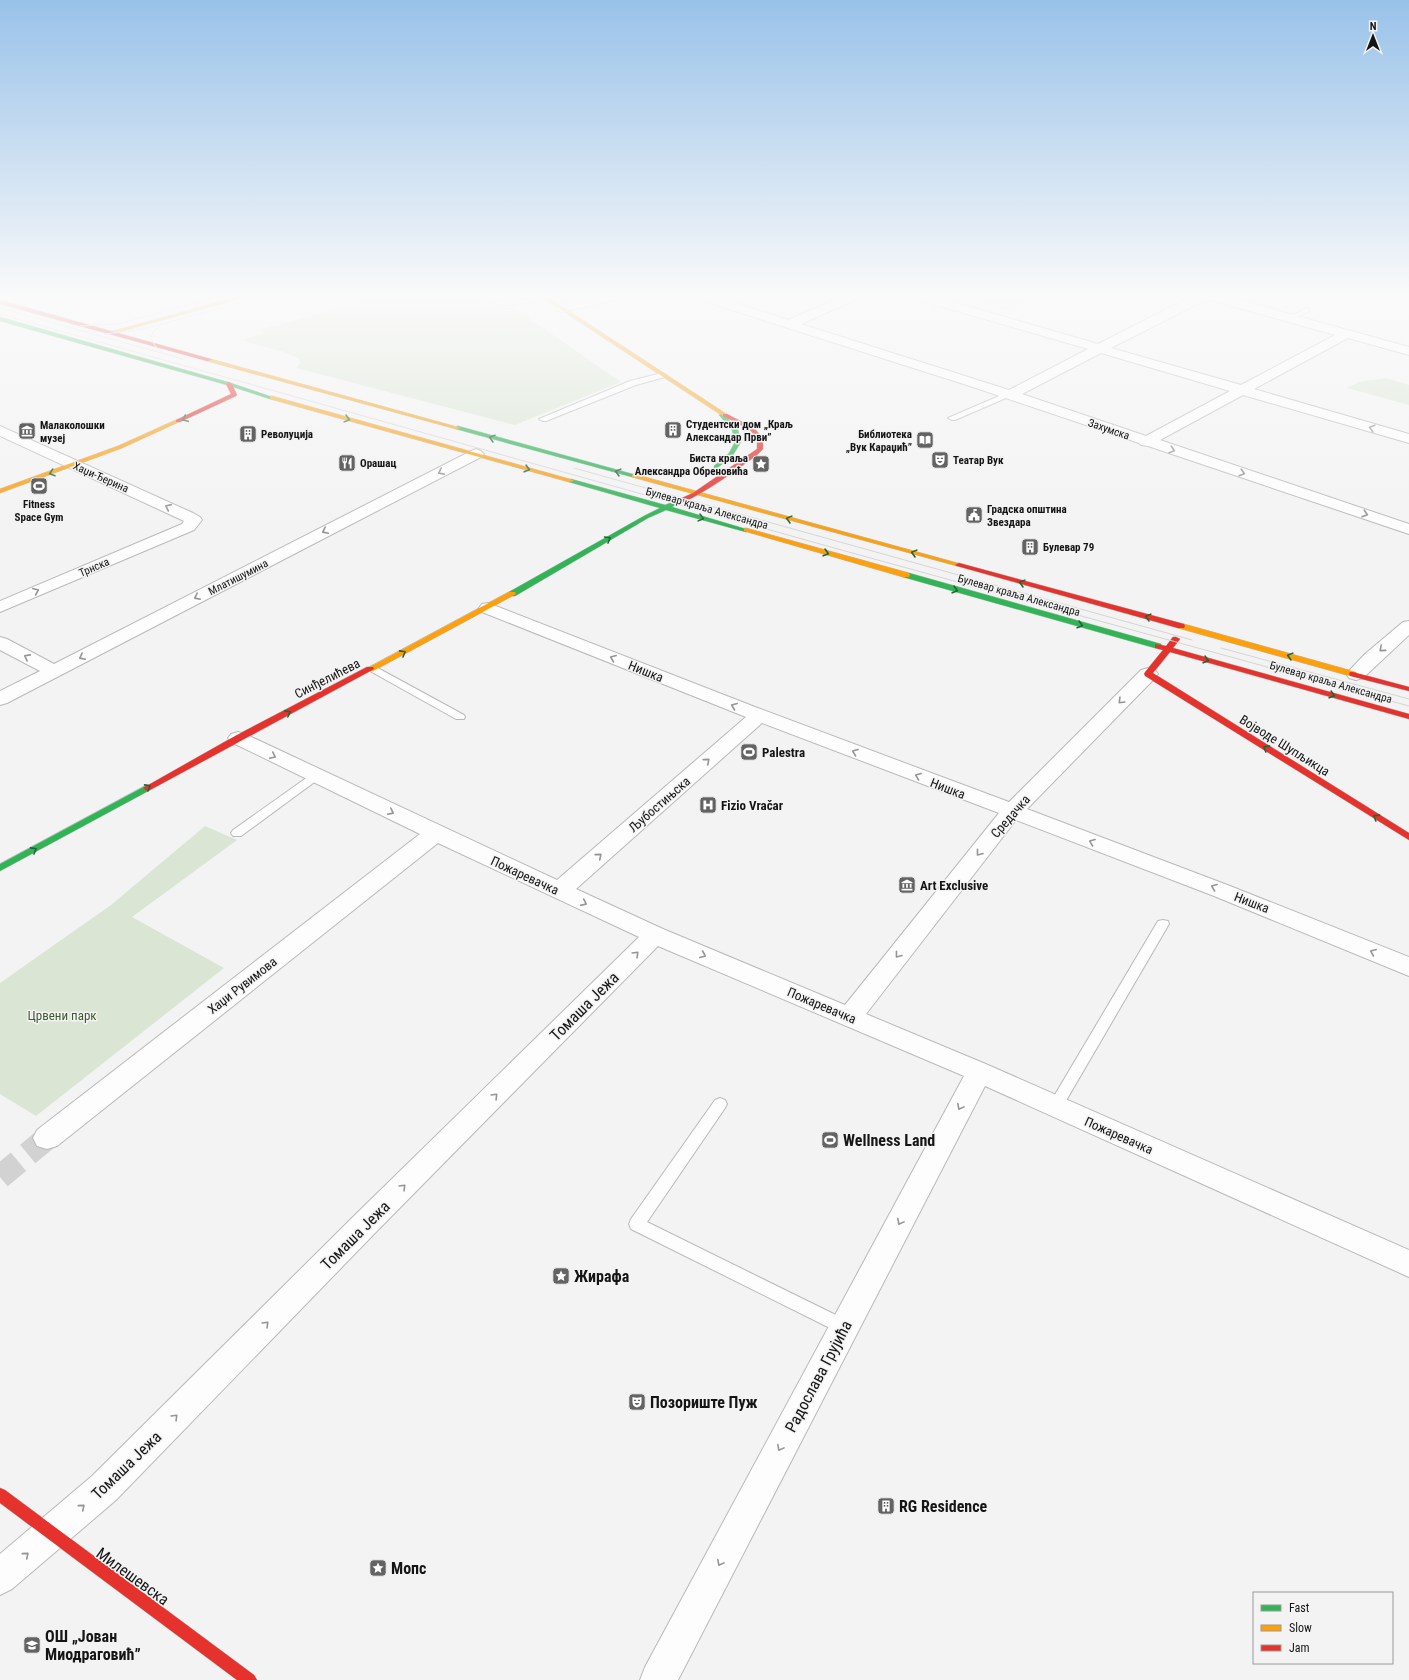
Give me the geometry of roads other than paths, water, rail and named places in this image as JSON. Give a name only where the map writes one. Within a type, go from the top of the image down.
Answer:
[{"type":"main road","name":"Булевар краља Александра","points":[[190,372],[269,397],[1409,716]]},
{"type":"main road","name":"Булевар краља Александра","points":[[258,372],[695,494],[1409,689]]},
{"type":"main road","points":[[658,372],[719,412],[752,429],[760,438],[760,449],[755,454],[695,494],[663,508]]},
{"type":"main road","points":[[0,491],[74,465],[158,431],[228,399],[234,394],[230,384]]},
{"type":"main road","points":[[707,474],[732,455],[738,443],[732,424],[719,412]]},
{"type":"main road","points":[[663,508],[668,501],[693,483]]},
{"type":"main road","name":"Синђелићева","points":[[0,868],[238,738],[374,669],[488,608],[663,508]]},
{"type":"main road","name":"Средачка","points":[[1148,674],[1169,650],[1185,627]]},
{"type":"main road","name":"Војводе Шупљикца","points":[[1148,674],[1409,837]]},
{"type":"main road","name":"Милешевска","points":[[0,1495],[249,1680]]},
{"type":"street","name":"Захумска","points":[[941,372],[1009,394],[1146,442],[1407,526]]},
{"type":"street","points":[[1009,394],[1052,372]]},
{"type":"street","points":[[1180,372],[1409,439]]},
{"type":"street","points":[[1146,442],[1274,372]]},
{"type":"street","name":"Хаџи-Ђерина","points":[[0,430],[193,519],[193,522],[188,527]]},
{"type":"street","name":"Млатишумина","points":[[0,699],[476,454]]},
{"type":"street","name":"Трнска","points":[[0,606],[188,527]]},
{"type":"street","name":"Нишка","points":[[488,608],[759,716],[1278,912],[1409,967]]},
{"type":"street","points":[[1356,674],[1409,626]]},
{"type":"street","points":[[0,643],[54,671]]},
{"type":"street","name":"Средачка","points":[[850,1017],[1012,812],[1148,674]]},
{"type":"street","name":"Љубостињска","points":[[559,891],[759,716]]},
{"type":"street","name":"Пожаревачка","points":[[238,738],[436,833],[655,935],[978,1072],[1409,1264]]},
{"type":"street","name":"Хаџи Рувимова","points":[[47,1138],[436,833]]},
{"type":"street","name":"Томаша Јежа","points":[[0,1577],[104,1488],[365,1224],[655,935]]},
{"type":"street","name":"Радослава Грујића","points":[[658,1680],[978,1072]]},
{"type":"lane","points":[[543,419],[633,383],[662,375]]},
{"type":"lane","points":[[952,418],[1009,394]]},
{"type":"lane","points":[[374,669],[460,717]]},
{"type":"lane","points":[[237,833],[316,776]]},
{"type":"lane","points":[[1055,1107],[1163,924]]},
{"type":"lane","points":[[720,1104],[637,1224],[844,1327]]},
{"type":"tunnel","points":[[0,1177],[47,1138]]},
{"type":"tram line","points":[[208,372],[845,551],[1409,706]]},
{"type":"tram line","points":[[574,468],[1192,640]]},
{"type":"tram line","points":[[1221,648],[1409,699]]},
{"type":"place","name":"Студентски дом „Краљ Александар Први”","points":[[673,430]]},
{"type":"place","name":"Малаколошки музеј","points":[[27,431]]},
{"type":"place","name":"Револуција","points":[[248,434]]},
{"type":"place","name":"Библиотека „Вук Караџић”","points":[[925,440]]},
{"type":"place","name":"Театар Вук","points":[[940,460]]},
{"type":"place","name":"Орашац","points":[[347,463]]},
{"type":"place","name":"Биста краља Александра Обреновића","points":[[761,464]]},
{"type":"place","name":"Fitness Space Gym","points":[[39,486]]},
{"type":"place","name":"Градска општина Звездара","points":[[974,515]]},
{"type":"place","name":"Булевар 79","points":[[1030,547]]},
{"type":"place","name":"Palestra","points":[[749,752]]},
{"type":"place","name":"Fizio Vračar","points":[[708,805]]},
{"type":"place","name":"Art Exclusive","points":[[907,885]]},
{"type":"place","name":"Wellness Land","points":[[830,1140]]},
{"type":"place","name":"Жирафа","points":[[561,1276]]},
{"type":"place","name":"Позориште Пуж","points":[[637,1402]]},
{"type":"place","name":"RG Residence","points":[[886,1506]]},
{"type":"place","name":"Мопс","points":[[378,1568]]},
{"type":"place","name":"ОШ „Јован Миодраговић”","points":[[32,1645]]},
{"type":"park label","name":"Црвени парк","points":[[62,1015]]}]
